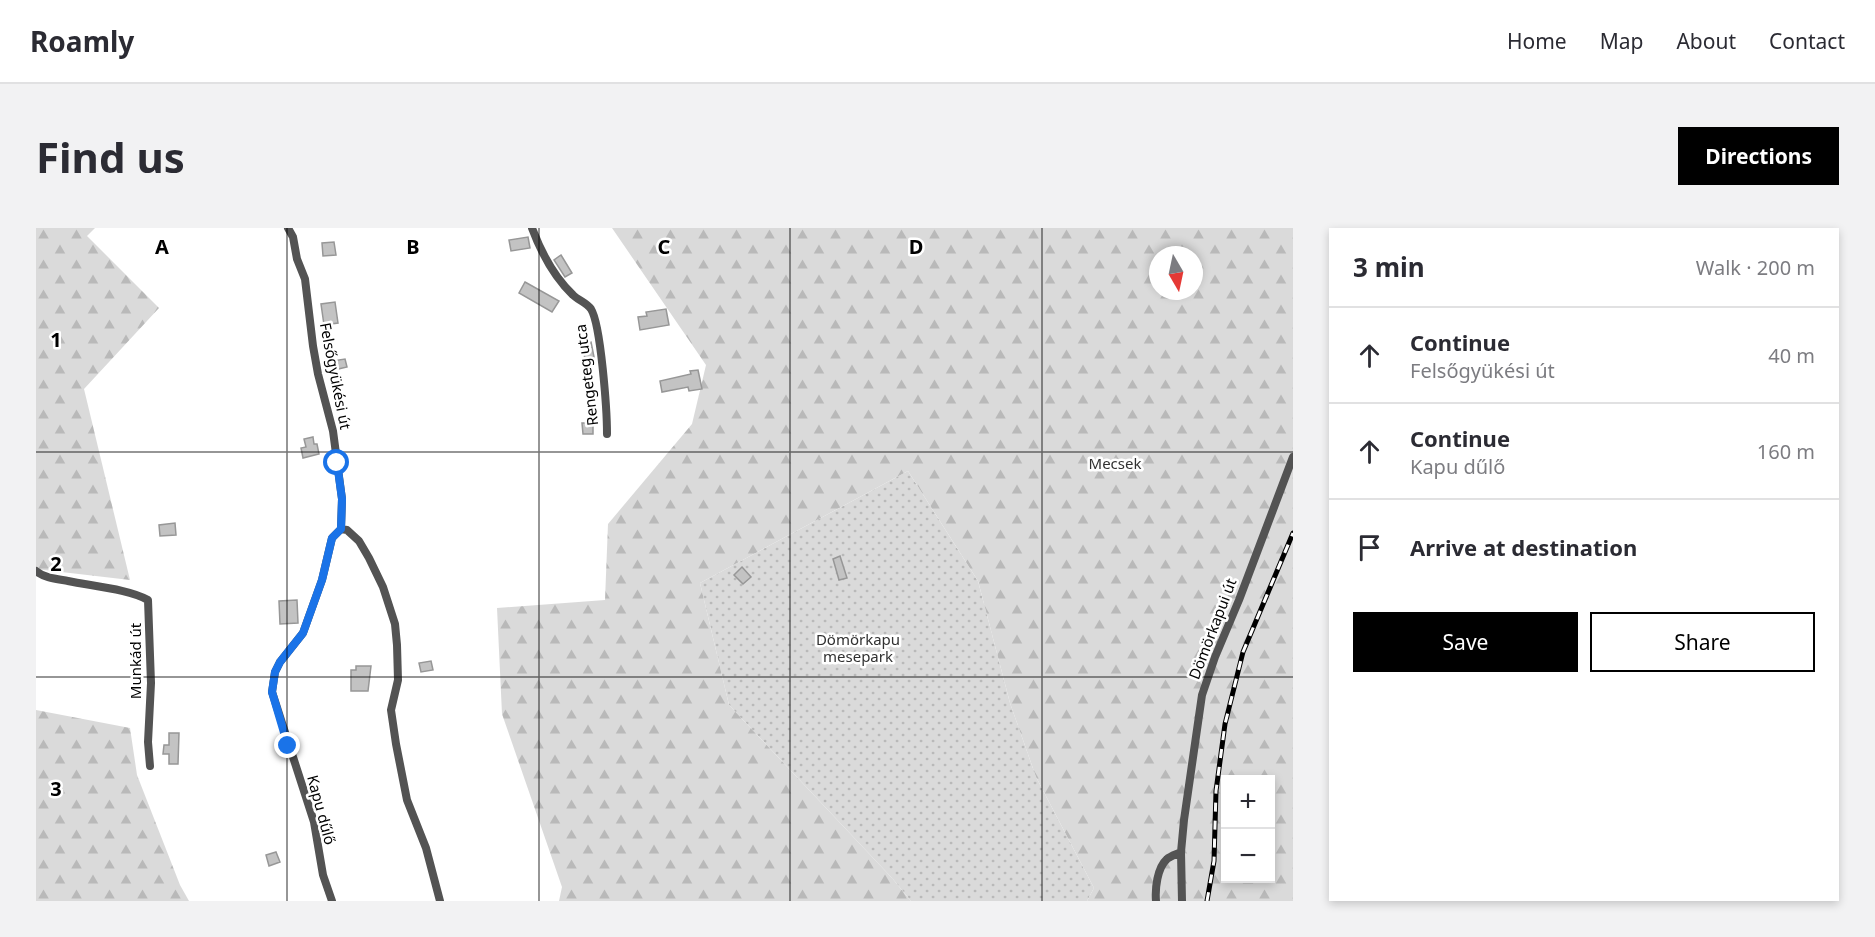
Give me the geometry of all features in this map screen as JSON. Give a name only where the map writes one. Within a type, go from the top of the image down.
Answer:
[{"type":"street","name":"Felsőgyükési út","points":[[288,228],[293,237],[297,258],[305,279],[316,365],[333,431],[342,499],[341,529]]},
{"type":"street","name":"Rengeteg utca","points":[[532,228],[539,247],[552,270],[572,294],[591,308],[597,327],[607,434]]},
{"type":"street","name":"Dömörkapui út","points":[[1182,901],[1181,852],[1202,695],[1293,457]]},
{"type":"street","name":"Kapu dűlő","points":[[333,901],[323,875],[314,822],[272,692],[275,672],[280,662],[303,633],[322,580],[332,538],[341,529]]},
{"type":"street","points":[[341,529],[347,530],[359,541],[369,558],[383,587],[394,624],[398,680],[391,710],[396,744],[407,800],[426,848],[440,901]]},
{"type":"street","name":"Munkád út","points":[[36,571],[53,578],[148,600],[151,683],[148,742],[150,766]]},
{"type":"street","points":[[1156,901],[1158,876],[1167,858],[1181,852]]},
{"type":"green space","points":[[36,228],[95,228],[87,236],[159,308],[84,389],[130,580],[36,569]]},
{"type":"green space","name":"Mecsek","points":[[612,228],[1293,228],[1293,901],[1087,901],[1094,888],[1036,777],[1010,703],[978,581],[908,471],[700,583],[729,705],[911,901],[559,901],[562,887],[502,714],[497,608],[605,600],[608,524],[692,424],[706,365]]},
{"type":"green space","name":"Dömörkapu mesepark","points":[[908,471],[978,581],[1010,703],[1036,777],[1094,888],[1087,901],[911,901],[729,705],[700,583]]},
{"type":"green space","points":[[36,710],[130,728],[137,775],[180,885],[189,901],[36,901]]},
{"type":"building","points":[[528,237],[530,248],[511,251],[509,240]]},
{"type":"building","points":[[334,242],[336,255],[323,256],[322,243]]},
{"type":"building","points":[[561,255],[572,273],[565,277],[554,260]]},
{"type":"building","points":[[525,282],[559,301],[552,312],[519,293]]},
{"type":"building","points":[[335,302],[338,323],[324,325],[321,304]]},
{"type":"building","points":[[666,309],[669,325],[640,330],[638,317],[647,316],[646,312]]},
{"type":"building","points":[[591,342],[594,357],[585,359],[582,343]]},
{"type":"building","points":[[345,359],[347,367],[334,370],[332,361]]},
{"type":"building","points":[[698,370],[702,389],[689,391],[688,387],[662,392],[660,381],[691,374],[690,371]]},
{"type":"building","points":[[582,423],[593,423],[593,434],[583,434]]},
{"type":"building","points":[[313,437],[319,454],[303,458],[301,448],[306,447],[304,439]]},
{"type":"building","points":[[175,523],[176,535],[160,536],[159,525]]},
{"type":"building","points":[[840,556],[847,578],[839,580],[833,559]]},
{"type":"building","points":[[742,567],[751,577],[743,584],[734,575]]},
{"type":"building","points":[[297,600],[298,623],[280,624],[279,601]]},
{"type":"building","points":[[431,661],[433,670],[421,672],[419,663]]},
{"type":"building","points":[[356,666],[371,666],[368,691],[351,691],[351,670],[356,670]]},
{"type":"building","points":[[169,733],[179,733],[178,764],[169,764],[169,754],[163,754],[164,745],[169,745]]},
{"type":"building","points":[[276,852],[280,862],[269,866],[266,855]]},
{"type":"railway","points":[[1207,901],[1214,861],[1216,791],[1225,724],[1243,652],[1293,533]]},
{"type":"route","points":[[288,746],[272,692],[275,672],[303,633],[322,580],[332,538],[341,529],[342,499],[337,463]]}]
